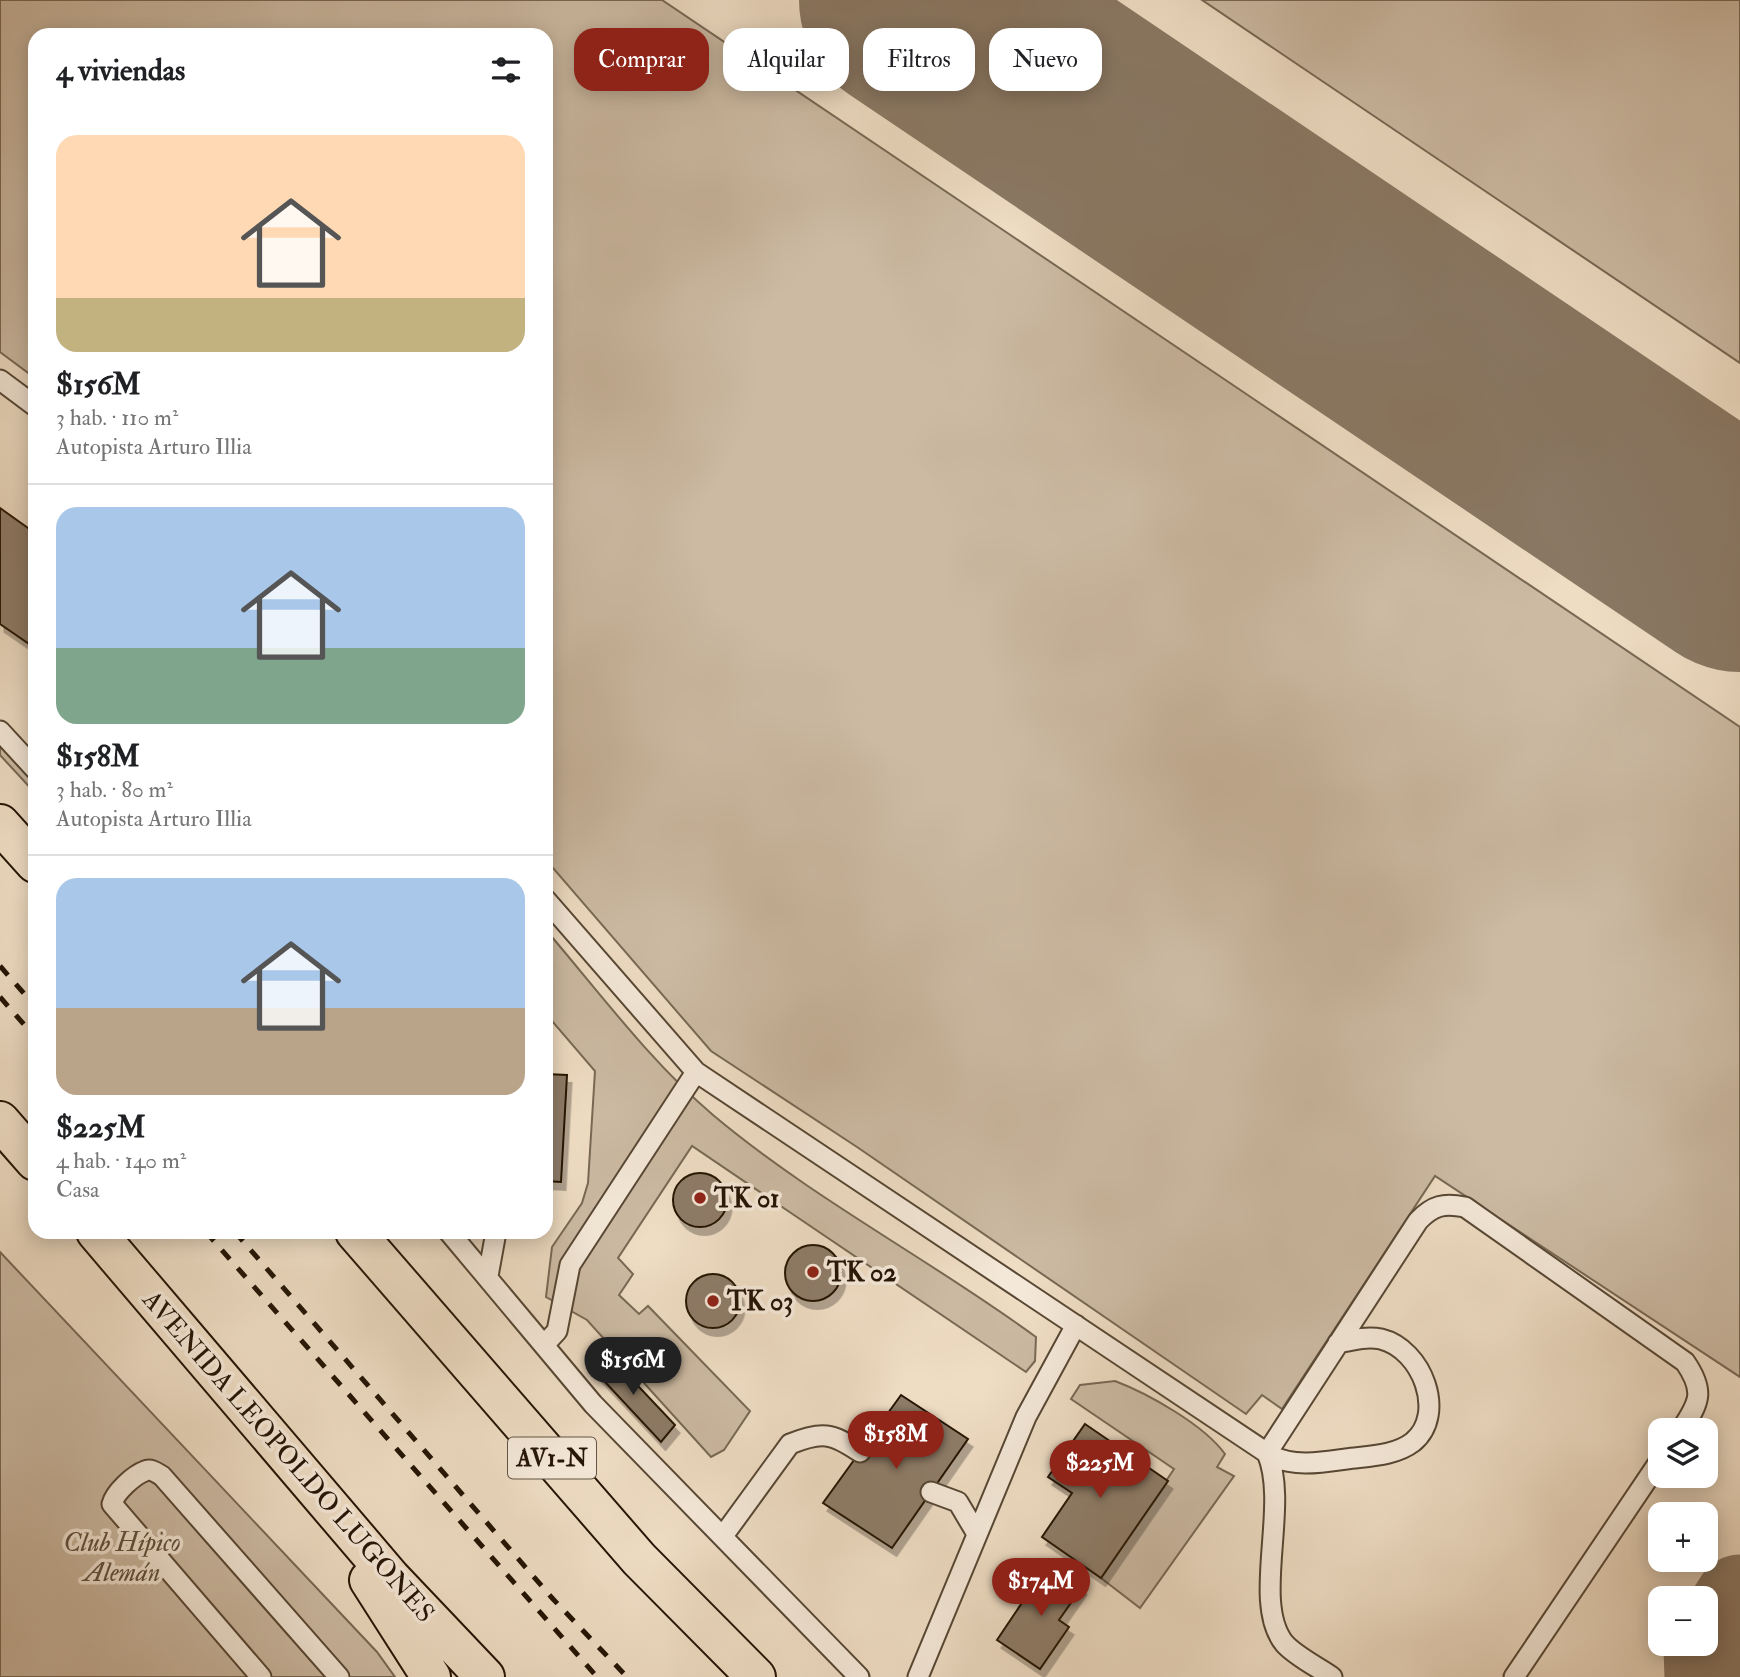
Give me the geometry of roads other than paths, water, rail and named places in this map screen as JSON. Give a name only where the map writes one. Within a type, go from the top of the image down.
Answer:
[{"type":"highway","points":[[0,824],[28,855]]},
{"type":"highway","points":[[0,1121],[28,1153]]},
{"type":"highway","name":"AVENIDA LEOPOLDO LUGONES","points":[[102,1239],[390,1578],[485,1677]]},
{"type":"highway","name":"AV1-N","points":[[361,1239],[639,1559],[756,1677]]},
{"type":"highway","points":[[301,1471],[430,1677]]},
{"type":"lane","points":[[0,380],[28,401]]},
{"type":"lane","points":[[0,731],[28,761]]},
{"type":"lane","points":[[553,908],[696,1072],[1267,1454],[1286,1463],[1312,1464],[1393,1452],[1414,1441],[1425,1422],[1428,1396],[1422,1369],[1402,1349],[1381,1339],[1363,1338],[1339,1343]]},
{"type":"lane","points":[[544,1345],[557,1331],[570,1265],[696,1072]]},
{"type":"lane","points":[[1267,1454],[1418,1221],[1430,1207],[1449,1204],[1465,1207],[1685,1362],[1697,1379],[1699,1396],[1687,1418]]},
{"type":"lane","points":[[455,1239],[593,1404],[859,1677]]},
{"type":"lane","points":[[488,1276],[495,1239]]},
{"type":"lane","points":[[918,1677],[1026,1417],[1076,1325]]},
{"type":"lane","points":[[723,1536],[790,1444],[806,1437],[836,1436],[860,1452]]},
{"type":"lane","points":[[1267,1454],[1274,1470],[1276,1488],[1271,1592],[1274,1626],[1285,1644],[1332,1677]]},
{"type":"lane","points":[[261,1677],[112,1504],[114,1495],[145,1471],[153,1470],[162,1476],[339,1677]]},
{"type":"lane","points":[[1514,1677],[1648,1478]]},
{"type":"lane","points":[[931,1492],[958,1502],[977,1534]]},
{"type":"railway","points":[[0,966],[28,998]]},
{"type":"railway","points":[[0,997],[28,1029]]},
{"type":"railway","points":[[212,1239],[597,1677]]},
{"type":"railway","points":[[241,1239],[553,1599],[627,1677]]},
{"type":"place","name":"TK 01","points":[[700,1198]]},
{"type":"place","name":"TK 02","points":[[813,1272]]},
{"type":"place","name":"TK 03","points":[[713,1301]]},
{"type":"park label","name":"Club Hípico Alemán","points":[[122,1557]]}]
